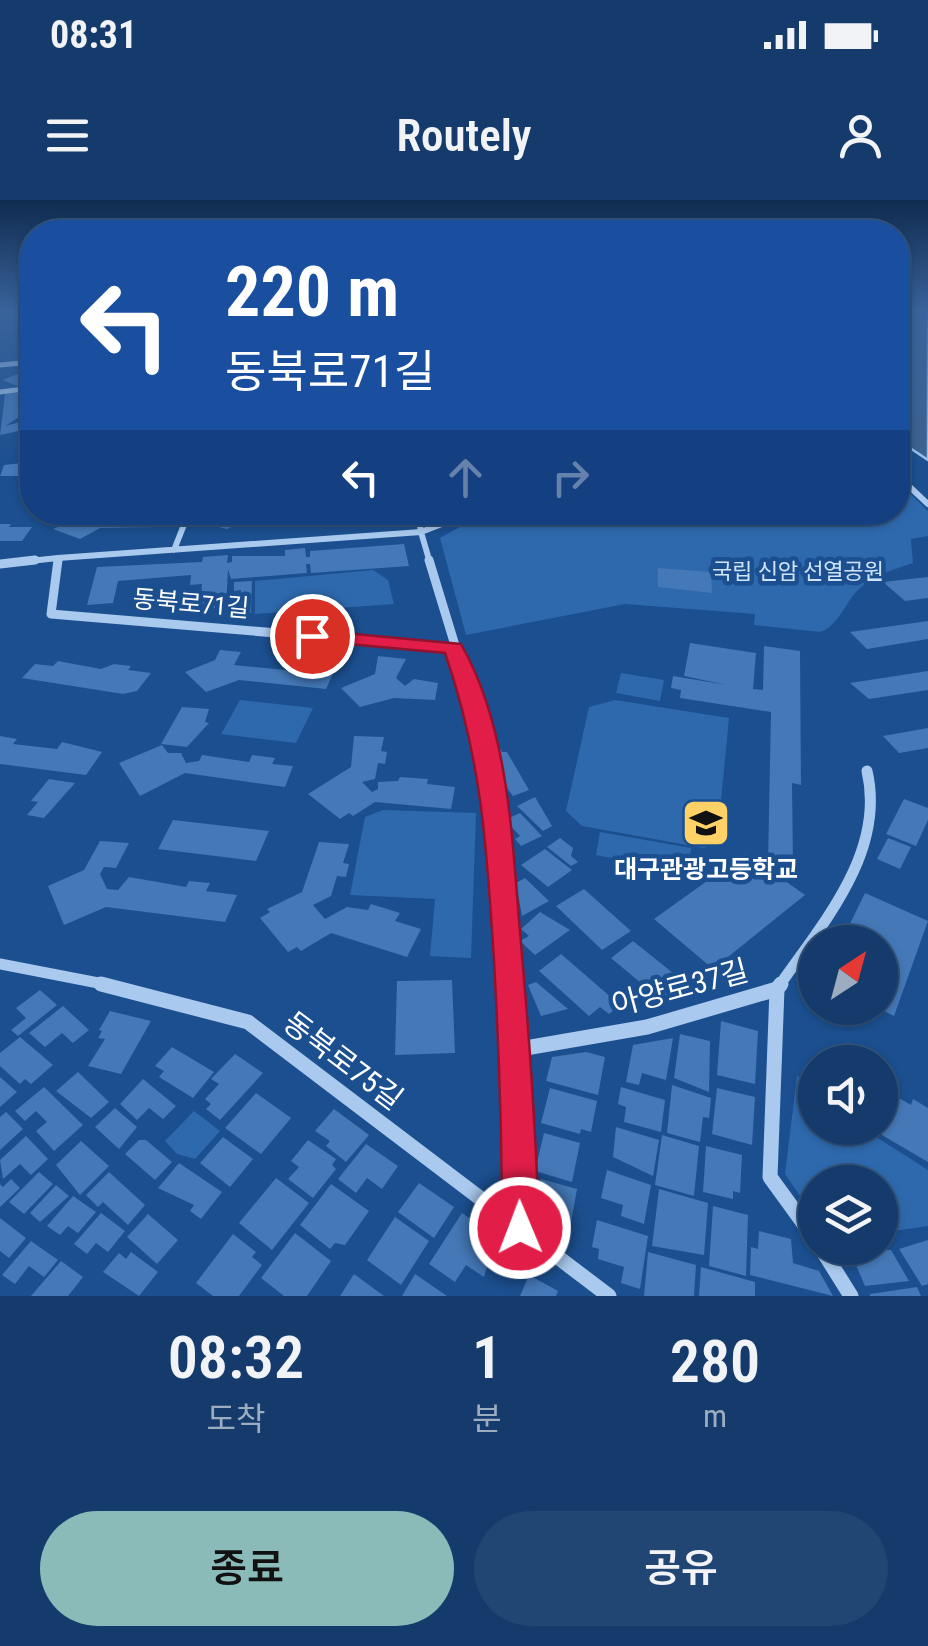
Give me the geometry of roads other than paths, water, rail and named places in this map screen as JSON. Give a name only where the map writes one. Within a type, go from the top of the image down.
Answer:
[{"type":"street","points":[[174,550],[184,525]]},
{"type":"street","points":[[419,525],[477,714],[497,810],[514,1050],[520,1228]]},
{"type":"street","points":[[0,564],[420,532],[439,525]]},
{"type":"street","name":"동북로71길","points":[[58,558],[51,614],[454,648]]},
{"type":"street","points":[[777,989],[832,907],[867,837],[873,802],[867,771]]},
{"type":"street","name":"동북로75길","points":[[0,964],[122,988],[248,1022],[610,1296]]},
{"type":"street","name":"아양로37길","points":[[514,1050],[714,1014],[777,989],[770,1177],[798,1216]]},
{"type":"street","points":[[832,1265],[851,1296]]},
{"type":"place","name":"대구관광고등학교","points":[[706,823]]},
{"type":"park label","name":"국립 신암 선열공원","points":[[798,571]]}]
